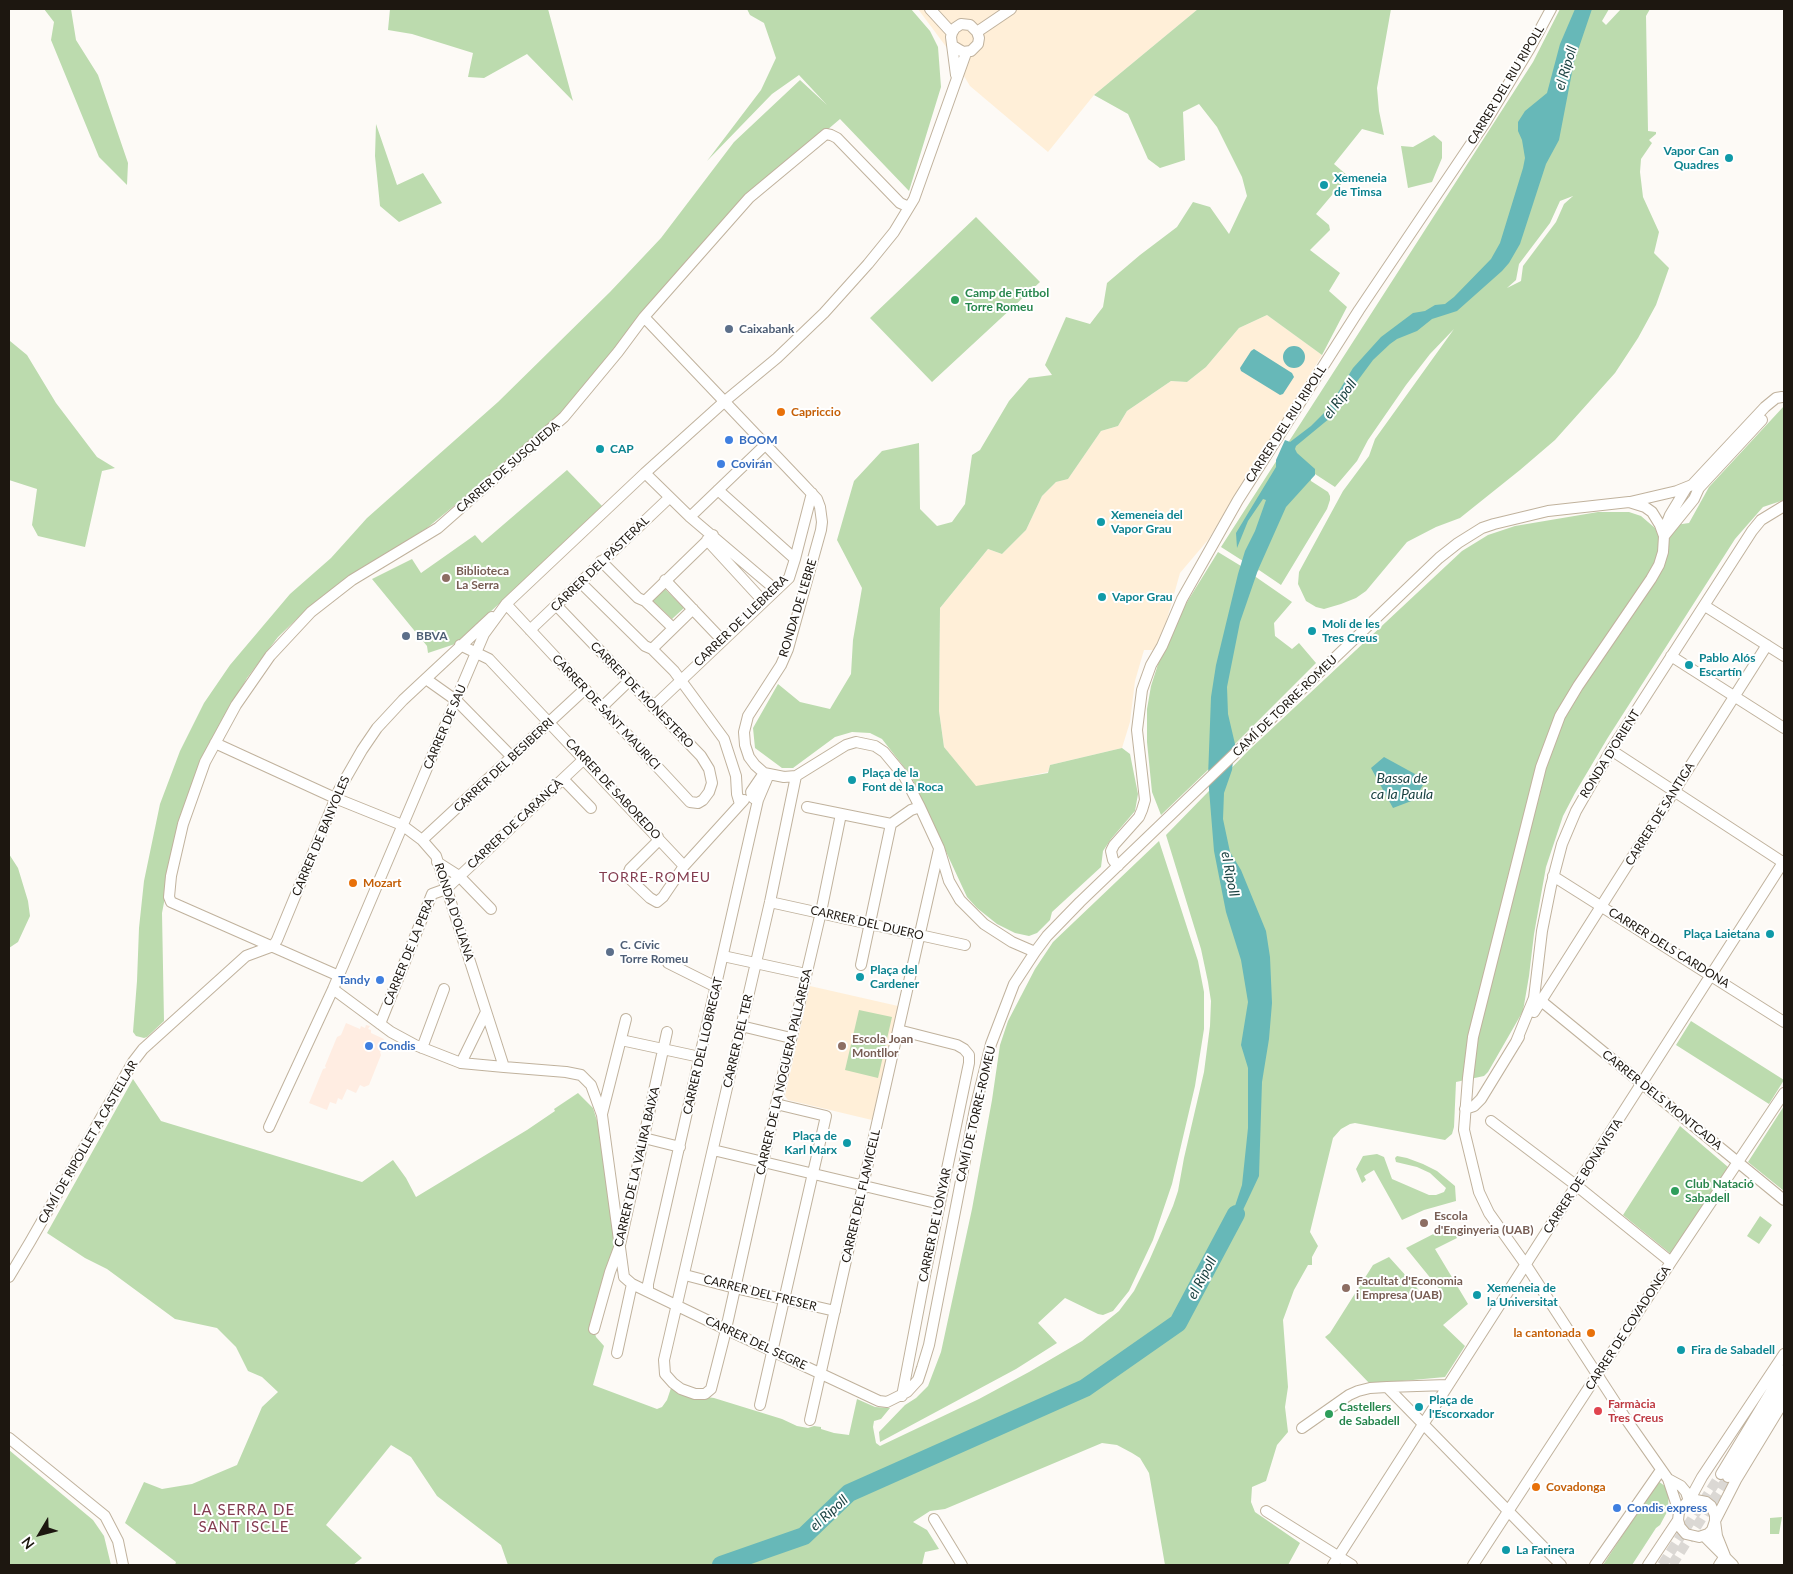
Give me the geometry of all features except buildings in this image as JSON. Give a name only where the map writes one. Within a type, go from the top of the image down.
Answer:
[{"type":"street","points":[[930,9],[952,33],[956,78]]},
{"type":"street","points":[[977,32],[1011,9]]},
{"type":"street","name":"CARRER DEL RIU RIPOLL","points":[[1118,866],[1113,860],[1111,851],[1138,817],[1145,800],[1137,730],[1142,690],[1151,665],[1162,646],[1182,599],[1238,500],[1364,302],[1485,123],[1551,9]]},
{"type":"street","points":[[952,33],[960,24],[970,25],[977,32],[979,38],[978,44],[966,53],[959,51],[953,46]]},
{"type":"street","name":"CARRER DE SAU","points":[[269,1128],[339,976],[484,634],[506,604],[645,474],[725,401],[777,358],[824,313],[889,239],[914,199],[966,53]]},
{"type":"street","name":"CARRER DE SUSQUEDA","points":[[273,946],[171,902],[168,897],[183,824],[205,762],[236,705],[270,656],[312,612],[352,580],[438,528],[564,417],[618,352],[644,317],[749,198],[826,134],[831,134],[837,138],[894,198],[909,207]]},
{"type":"street","name":"RONDA DE L'EBRE","points":[[644,317],[812,493],[820,506],[822,522],[792,635],[781,665],[748,716],[744,732],[745,745],[749,757],[754,765],[766,774]]},
{"type":"street","points":[[1783,396],[1776,398],[1765,407],[1692,485],[1687,487],[1670,515],[1663,535],[1663,552],[1659,565],[1560,716],[1541,767],[1473,1037],[1464,1130],[1479,1192],[1486,1206],[1668,1480],[1679,1516],[1680,1527],[1686,1534],[1694,1537],[1704,1536],[1712,1530],[1728,1477],[1784,1370]]},
{"type":"street","points":[[1663,535],[1694,499],[1700,488],[1783,396]]},
{"type":"street","points":[[690,517],[766,445]]},
{"type":"street","points":[[645,474],[710,538],[763,601]]},
{"type":"street","name":"CAMÍ DE TORRE-ROMEU","points":[[902,1396],[918,1380],[926,1355],[975,1109],[991,1044],[1014,984],[1035,952],[1080,902],[1439,558],[1468,536],[1494,524],[1540,513],[1629,502],[1687,487]]},
{"type":"street","points":[[718,490],[795,559]]},
{"type":"street","name":"CARRER DE LLEBRERA","points":[[653,706],[788,578],[795,559],[812,493]]},
{"type":"street","name":"CARRER DEL PASTERAL","points":[[530,630],[669,498]]},
{"type":"street","points":[[1629,502],[1645,507],[1652,512],[1657,518],[1663,535]]},
{"type":"street","name":"RONDA D'ORIENT","points":[[1516,1042],[1534,998],[1543,922],[1553,876],[1567,829],[1582,799],[1611,750],[1752,531],[1761,520],[1784,506]]},
{"type":"street","points":[[645,601],[710,538]]},
{"type":"street","points":[[710,538],[776,590]]},
{"type":"street","points":[[601,561],[638,598],[645,601],[673,628]]},
{"type":"street","points":[[666,580],[722,640]]},
{"type":"street","points":[[580,582],[645,646],[652,649],[674,671],[724,739],[736,776],[737,794],[740,804]]},
{"type":"street","name":"CARRER DE SANT MAURICI","points":[[506,604],[690,802],[698,803],[704,800],[709,792]]},
{"type":"street","name":"CARRER DE BANYOLES","points":[[273,946],[335,798],[350,767],[378,728],[403,700],[506,604]]},
{"type":"street","name":"CARRER DE MONESTERO","points":[[556,605],[705,763],[709,769],[712,783],[709,792]]},
{"type":"street","points":[[1705,606],[1784,656]]},
{"type":"street","points":[[652,649],[693,609]]},
{"type":"street","points":[[460,645],[476,654]]},
{"type":"street","name":"CARRER DE SANTIGA","points":[[1465,1109],[1474,1106],[1481,1099],[1540,1000],[1602,906],[1767,645]]},
{"type":"street","name":"CARRER DE SABOREDO","points":[[476,654],[489,659],[684,866]]},
{"type":"street","points":[[1672,656],[1784,728]]},
{"type":"street","points":[[426,679],[457,701],[512,757]]},
{"type":"street","points":[[602,707],[629,681]]},
{"type":"street","name":"CARRER DEL BESIBERRI","points":[[422,840],[585,689]]},
{"type":"street","points":[[658,837],[656,843],[634,864],[628,874],[630,879],[657,902],[663,897],[684,866],[766,774],[784,777],[796,776],[846,745],[856,742],[875,746],[892,760],[904,776],[939,848],[950,881],[960,900],[984,924],[1012,942],[1035,952]]},
{"type":"street","name":"RONDA D'OLIANA","points":[[216,743],[335,798],[402,826],[422,840],[436,856],[503,1064]]},
{"type":"street","points":[[1611,750],[1784,862]]},
{"type":"street","name":"CARRER DE CARANÇÀ","points":[[446,889],[584,759]]},
{"type":"street","name":"CARRER DEL LLOBREGAT","points":[[648,1291],[648,1284],[758,800],[766,774]]},
{"type":"street","name":"CARRER DEL TER","points":[[681,1389],[672,1383],[664,1369],[664,1360],[770,902],[796,776]]},
{"type":"street","points":[[563,779],[591,808]]},
{"type":"street","points":[[751,792],[753,798],[758,800]]},
{"type":"street","points":[[861,965],[891,824],[911,810],[920,807]]},
{"type":"street","points":[[807,808],[891,824]]},
{"type":"street","name":"CARRER DE LA NOGUERA PALLARESA","points":[[681,1389],[695,1394],[709,1392],[726,1330],[821,912],[841,814]]},
{"type":"street","name":"CARRER DEL FLAMICELL","points":[[810,1420],[939,848]]},
{"type":"street","points":[[437,862],[459,876],[491,909]]},
{"type":"street","name":"CARRER DE BONAVISTA","points":[[1336,1561],[1447,1385],[1784,862]]},
{"type":"street","name":"CARRER DELS CARDONA","points":[[1553,876],[1784,1022]]},
{"type":"street","name":"CARRER DE LA PERA","points":[[380,1024],[432,894],[446,889]]},
{"type":"street","name":"CARRER DEL DUERO","points":[[770,902],[965,945]]},
{"type":"street","points":[[273,946],[339,976]]},
{"type":"street","name":"CAMÍ DE RIPOLLET A CASTELLAR","points":[[9,1276],[136,1057],[246,956],[273,946]]},
{"type":"street","points":[[723,956],[806,974]]},
{"type":"street","points":[[668,963],[716,987]]},
{"type":"street","points":[[1538,970],[1543,978],[1553,982]]},
{"type":"street","points":[[422,1048],[444,988]]},
{"type":"street","points":[[333,989],[391,1032],[422,1048],[461,1063],[503,1064],[566,1072],[581,1075],[591,1085],[602,1115],[624,1277],[632,1284],[617,1353]]},
{"type":"street","name":"CARRER DELS MONTCADA","points":[[1540,1000],[1784,1200]]},
{"type":"street","points":[[461,1063],[486,1012]]},
{"type":"street","points":[[602,1115],[626,1019]]},
{"type":"street","points":[[741,1026],[791,1038]]},
{"type":"street","name":"CARRER DE L'ONYAR","points":[[898,1030],[957,1045],[969,1055],[969,1063],[902,1396]]},
{"type":"street","name":"CARRER DE LA VALIRA BAIXA","points":[[594,1328],[620,1245],[668,1032]]},
{"type":"street","points":[[621,1040],[700,1057]]},
{"type":"street","name":"CARRER DE COVADONGA","points":[[1473,1565],[1784,1093]]},
{"type":"street","points":[[760,1404],[826,1116],[776,1104]]},
{"type":"street","points":[[1491,1121],[1577,1186],[1671,1262]]},
{"type":"street","points":[[644,1138],[680,1147]]},
{"type":"street","points":[[713,1150],[940,1204]]},
{"type":"street","name":"CARRER DEL FRESER","points":[[685,1275],[835,1311]]},
{"type":"street","name":"CARRER DEL SEGRE","points":[[632,1284],[878,1401],[887,1402],[902,1396]]},
{"type":"street","points":[[910,1352],[926,1355]]},
{"type":"street","points":[[1648,1565],[1702,1477],[1784,1354]]},
{"type":"street","points":[[1302,1428],[1349,1395],[1370,1388],[1447,1385]]},
{"type":"street","points":[[1722,1448],[1716,1473],[1717,1476],[1728,1484],[1728,1477],[1784,1386]]},
{"type":"street","points":[[1387,1387],[1561,1565]]},
{"type":"street","points":[[1728,1477],[1784,1401]]},
{"type":"street","points":[[9,1438],[105,1516],[118,1541],[123,1565]]},
{"type":"street","points":[[1595,1565],[1661,1470]]},
{"type":"street","points":[[1668,1480],[1681,1486],[1686,1492],[1689,1501]]},
{"type":"street","points":[[1689,1501],[1706,1502],[1714,1510],[1722,1561]]},
{"type":"street","points":[[1266,1511],[1336,1561],[1352,1565]]},
{"type":"street","points":[[934,1520],[962,1565]]},
{"type":"street","points":[[1704,1536],[1722,1561],[1733,1565]]},
{"type":"shaded area","points":[[918,9],[1198,9],[1094,95],[1048,152],[970,86],[947,48]]},
{"type":"shaded area","points":[[1267,315],[1322,355],[1208,540],[1180,573],[1164,630],[1155,650],[1144,650],[1135,681],[1130,722],[1122,748],[1050,765],[1048,772],[976,787],[944,747],[939,711],[940,608],[988,549],[1002,554],[1026,530],[1042,496],[1056,482],[1068,479],[1101,431],[1118,426],[1127,411],[1171,381],[1187,382],[1206,367],[1239,328]]},
{"type":"shaded area","name":"Escola Joan Montllor","points":[[810,986],[898,1006],[872,1120],[788,1100],[785,1096]]},
{"type":"shaded area","points":[[346,1023],[360,1029],[361,1026],[365,1028],[366,1025],[370,1026],[368,1029],[371,1030],[371,1033],[384,1039],[382,1051],[380,1052],[381,1055],[369,1085],[364,1087],[360,1085],[356,1093],[347,1089],[342,1100],[338,1098],[336,1104],[330,1102],[327,1110],[309,1103],[323,1069],[326,1068],[325,1066],[337,1037],[341,1035]]},
{"type":"green space","points":[[44,9],[71,9],[76,40],[98,75],[128,163],[127,185],[99,157],[51,40],[54,22]]},
{"type":"green space","points":[[390,9],[548,9],[573,101],[527,54],[484,78],[468,77],[473,53],[412,34],[388,30]]},
{"type":"green space","points":[[747,9],[911,9],[930,31],[938,47],[941,87],[909,191],[840,119],[751,195],[573,402],[521,451],[427,528],[347,579],[305,611],[278,637],[247,678],[202,760],[170,871],[162,913],[164,1021],[147,1037],[136,1036],[133,1032],[139,928],[144,881],[160,804],[180,751],[204,703],[230,665],[290,594],[331,558],[367,518],[498,402],[610,292],[661,238],[734,142],[800,80],[827,105],[799,75],[772,94],[707,161],[761,90],[776,58],[764,23],[750,15]]},
{"type":"green space","points":[[1198,9],[1391,9],[1377,88],[1384,135],[1362,129],[1334,164],[1348,176],[1316,214],[1329,225],[1330,230],[1310,250],[1340,273],[1329,291],[1347,307],[1322,355],[1267,315],[1239,328],[1206,367],[1187,382],[1171,381],[1127,411],[1118,426],[1101,431],[1068,479],[1056,482],[1042,496],[1026,530],[1002,554],[988,549],[940,608],[939,711],[944,747],[976,786],[1048,773],[1050,765],[1122,748],[1130,754],[1138,794],[1135,811],[1103,851],[1101,867],[1052,912],[1050,920],[1037,933],[1029,936],[1015,933],[997,924],[967,897],[911,776],[882,739],[870,733],[852,732],[835,737],[793,768],[782,768],[755,748],[753,728],[778,684],[800,702],[830,709],[851,674],[853,640],[862,588],[837,540],[854,481],[882,451],[919,443],[920,509],[937,526],[952,522],[965,504],[972,455],[980,450],[1009,401],[1029,378],[1052,375],[1045,365],[1066,317],[1090,324],[1103,307],[1107,283],[1177,227],[1193,202],[1210,207],[1229,234],[1247,196],[1242,177],[1217,127],[1199,104],[1183,112],[1185,160],[1160,168],[1148,159],[1128,114],[1094,95]]},
{"type":"green space","points":[[1560,9],[1609,9],[1602,21],[1606,25],[1621,9],[1650,9],[1646,16],[1648,131],[1656,132],[1656,134],[1649,140],[1652,143],[1641,159],[1640,172],[1643,197],[1659,232],[1654,253],[1669,268],[1656,305],[1638,338],[1615,373],[1555,440],[1460,518],[1436,527],[1407,542],[1366,591],[1356,598],[1324,609],[1306,601],[1298,584],[1299,572],[1343,491],[1369,456],[1375,439],[1454,329],[1430,354],[1406,385],[1368,440],[1357,461],[1335,487],[1315,474],[1310,473],[1311,481],[1328,492],[1330,496],[1327,509],[1281,585],[1259,570],[1253,575],[1292,602],[1274,623],[1275,636],[1292,649],[1299,643],[1316,663],[1161,815],[1152,792],[1147,742],[1147,709],[1151,686],[1160,658],[1179,615],[1218,552],[1241,566],[1243,561],[1221,547],[1533,62]],"holes":[[[1573,196],[1564,204],[1556,222],[1523,266],[1521,281],[1507,288],[1516,280],[1519,264],[1550,223],[1560,201]]]},
{"type":"green space","points":[[376,124],[397,185],[423,173],[442,203],[399,222],[380,206],[375,156]]},
{"type":"green space","points":[[1434,135],[1442,142],[1442,158],[1432,182],[1408,188],[1401,146],[1413,147]]},
{"type":"green space","name":"Camp de Fútbol Torre Romeu","points":[[976,217],[1040,282],[932,382],[870,318]]},
{"type":"green space","points":[[10,341],[27,355],[56,403],[97,457],[115,468],[102,471],[85,547],[38,536],[32,525],[37,489],[9,480]]},
{"type":"green space","points":[[1784,406],[1784,500],[1763,507],[1735,539],[1607,739],[1575,793],[1563,816],[1546,867],[1523,1011],[1488,1072],[1484,1076],[1456,1082],[1452,1134],[1445,1140],[1355,1123],[1341,1129],[1333,1138],[1310,1232],[1318,1246],[1312,1257],[1312,1265],[1308,1265],[1294,1290],[1283,1320],[1288,1387],[1285,1407],[1288,1432],[1277,1445],[1266,1481],[1252,1487],[1251,1502],[1255,1512],[1300,1543],[1288,1565],[1165,1565],[1149,1473],[1140,1458],[1117,1445],[1102,1443],[945,1509],[930,1511],[913,1522],[927,1530],[939,1549],[925,1552],[922,1565],[508,1565],[501,1545],[437,1496],[411,1457],[391,1445],[326,1525],[362,1558],[353,1565],[175,1565],[176,1562],[125,1523],[144,1482],[162,1489],[192,1484],[237,1465],[262,1407],[278,1392],[262,1377],[248,1371],[236,1347],[217,1328],[175,1319],[107,1269],[85,1258],[47,1233],[133,1079],[161,1121],[362,1182],[393,1160],[406,1178],[416,1197],[527,1130],[578,1093],[593,1108],[599,1127],[609,1185],[615,1249],[592,1322],[596,1337],[604,1346],[593,1385],[657,1409],[662,1407],[667,1400],[671,1388],[679,1393],[714,1398],[782,1419],[797,1426],[808,1428],[814,1426],[821,1427],[821,1429],[834,1433],[849,1435],[857,1399],[875,1407],[890,1408],[881,1419],[874,1421],[873,1427],[876,1443],[880,1446],[979,1399],[1082,1341],[1119,1311],[1134,1291],[1149,1261],[1178,1191],[1204,1072],[1210,1026],[1211,1001],[1208,982],[1201,949],[1166,835],[1249,750],[1462,551],[1488,535],[1515,526],[1598,512],[1629,512],[1641,516],[1655,528],[1689,523],[1709,487]]},
{"type":"green space","points":[[567,470],[604,508],[455,644],[428,653],[427,646],[372,579],[412,559],[421,573],[475,535],[482,543]]},
{"type":"green space","points":[[664,588],[684,608],[672,619],[653,601]]},
{"type":"green space","points":[[1159,841],[1198,961],[1204,992],[1204,1029],[1195,1086],[1172,1184],[1153,1240],[1129,1291],[1113,1311],[1103,1315],[1098,1314],[1065,1298],[1038,1323],[1057,1343],[1016,1369],[880,1442],[879,1432],[905,1405],[916,1398],[928,1386],[941,1352],[972,1209],[1000,1045],[1008,1021],[1035,969],[1053,942]]},
{"type":"green space","points":[[9,854],[18,868],[28,901],[30,916],[18,942],[9,948]]},
{"type":"green space","points":[[859,1010],[892,1017],[878,1078],[845,1070]]},
{"type":"green space","points":[[1691,1021],[1784,1080],[1769,1104],[1676,1045]]},
{"type":"green space","name":"Club Natació Sabadell","points":[[1784,1106],[1784,1191],[1748,1162]]},
{"type":"green space","name":"Club Natació Sabadell","points":[[1680,1126],[1728,1167],[1671,1254],[1623,1215]]},
{"type":"green space","points":[[1377,1154],[1384,1157],[1392,1179],[1429,1195],[1444,1192],[1446,1188],[1430,1173],[1417,1167],[1396,1162],[1395,1158],[1397,1156],[1407,1158],[1437,1171],[1455,1186],[1456,1201],[1424,1210],[1402,1220],[1374,1170],[1364,1176],[1366,1180],[1362,1183],[1356,1169],[1363,1156]]},
{"type":"green space","points":[[1760,1216],[1772,1225],[1759,1244],[1747,1236]]},
{"type":"green space","points":[[1451,1225],[1457,1238],[1435,1249],[1468,1304],[1443,1325],[1465,1346],[1445,1377],[1370,1384],[1325,1337],[1330,1333],[1373,1265],[1389,1257],[1426,1298],[1431,1295],[1435,1298],[1441,1291],[1406,1248]]},
{"type":"green space","points":[[9,1450],[93,1520],[104,1536],[111,1565],[9,1565]]},
{"type":"green space","points":[[1658,1481],[1669,1489],[1668,1510],[1660,1525],[1656,1528],[1632,1565],[1603,1565]]},
{"type":"green space","points":[[1782,1517],[1779,1534],[1770,1534],[1770,1518]]},
{"type":"water","points":[[1575,9],[1592,9],[1574,62],[1559,140],[1546,164],[1520,244],[1502,271],[1457,311],[1432,319],[1417,331],[1390,344],[1373,360],[1330,418],[1296,446],[1297,453],[1315,469],[1315,475],[1286,507],[1258,570],[1240,622],[1227,687],[1228,714],[1235,744],[1232,770],[1224,793],[1223,819],[1230,852],[1241,870],[1266,931],[1270,957],[1272,1003],[1269,1039],[1262,1082],[1259,1176],[1243,1210],[1225,1236],[1242,1185],[1248,1128],[1248,1068],[1241,1045],[1248,1002],[1241,960],[1226,912],[1214,851],[1208,777],[1211,697],[1216,665],[1238,574],[1245,551],[1255,531],[1266,500],[1263,499],[1248,521],[1237,548],[1236,533],[1276,467],[1276,460],[1285,440],[1290,442],[1311,426],[1328,409],[1353,368],[1381,337],[1413,313],[1425,311],[1435,305],[1445,304],[1491,259],[1500,243],[1525,158],[1522,140],[1518,131],[1518,122],[1525,111],[1547,93],[1560,44]]},
{"type":"water","points":[[1294,346],[1302,349],[1305,357],[1302,365],[1294,368],[1286,365],[1283,357],[1286,349]]},
{"type":"water","points":[[1254,349],[1292,373],[1294,377],[1283,394],[1280,395],[1241,371],[1240,368]]},
{"type":"water","name":"Bassa de ca la Paula","points":[[1384,757],[1426,780],[1414,800],[1393,808],[1371,768]]},
{"type":"waterway","name":"el Ripoll","points":[[721,1565],[804,1536],[849,1493],[1085,1388],[1178,1323],[1236,1214]]},
{"type":"tunnel","points":[[1662,1565],[1721,1474]]},
{"type":"tunnel","points":[[1672,1565],[1728,1477]]},
{"type":"place","name":"Vapor Can Quadres","points":[[1729,158]]},
{"type":"place","name":"Xemeneia de Timsa","points":[[1324,185]]},
{"type":"place","name":"Camp de Fútbol Torre Romeu","points":[[955,300]]},
{"type":"place","name":"Caixabank","points":[[729,329]]},
{"type":"place","name":"Capriccio","points":[[781,412]]},
{"type":"place","name":"BOOM","points":[[729,440]]},
{"type":"place","name":"CAP","points":[[600,449]]},
{"type":"place","name":"Covirán","points":[[721,464]]},
{"type":"place","name":"Xemeneia del Vapor Grau","points":[[1101,522]]},
{"type":"place","name":"Biblioteca La Serra","points":[[446,578]]},
{"type":"place","name":"Vapor Grau","points":[[1102,597]]},
{"type":"place","name":"Molí de les Tres Creus","points":[[1312,631]]},
{"type":"place","name":"BBVA","points":[[406,636]]},
{"type":"place","name":"Pablo Alós Escartín","points":[[1689,665]]},
{"type":"place","name":"Plaça de la Font de la Roca","points":[[852,780]]},
{"type":"place","name":"Mozart","points":[[353,883]]},
{"type":"place","name":"Plaça Laietana","points":[[1770,934]]},
{"type":"place","name":"C. Cívic Torre Romeu","points":[[610,952]]},
{"type":"place","name":"Plaça del Cardener","points":[[860,977]]},
{"type":"place","name":"Tandy","points":[[380,980]]},
{"type":"place","name":"Condis","points":[[369,1046]]},
{"type":"place","name":"Escola Joan Montllor","points":[[842,1046]]},
{"type":"place","name":"Plaça de Karl Marx","points":[[847,1143]]},
{"type":"place","name":"Club Natació Sabadell","points":[[1675,1191]]},
{"type":"place","name":"Escola d'Enginyeria (UAB)","points":[[1424,1223]]},
{"type":"place","name":"Facultat d'Economia i Empresa (UAB)","points":[[1346,1288]]},
{"type":"place","name":"Xemeneia de la Universitat","points":[[1477,1295]]},
{"type":"place","name":"la cantonada","points":[[1591,1333]]},
{"type":"place","name":"Fira de Sabadell","points":[[1681,1350]]},
{"type":"place","name":"Plaça de l'Escorxador","points":[[1419,1407]]},
{"type":"place","name":"Farmàcia Tres Creus","points":[[1598,1411]]},
{"type":"place","name":"Castellers de Sabadell","points":[[1329,1414]]},
{"type":"place","name":"Covadonga","points":[[1536,1487]]},
{"type":"place","name":"Condis express","points":[[1617,1508]]},
{"type":"place","name":"La Farinera","points":[[1506,1550]]},
{"type":"district","name":"TORRE-ROMEU","points":[[655,877]]},
{"type":"district","name":"LA SERRA DE SANT ISCLE","points":[[244,1518]]}]
